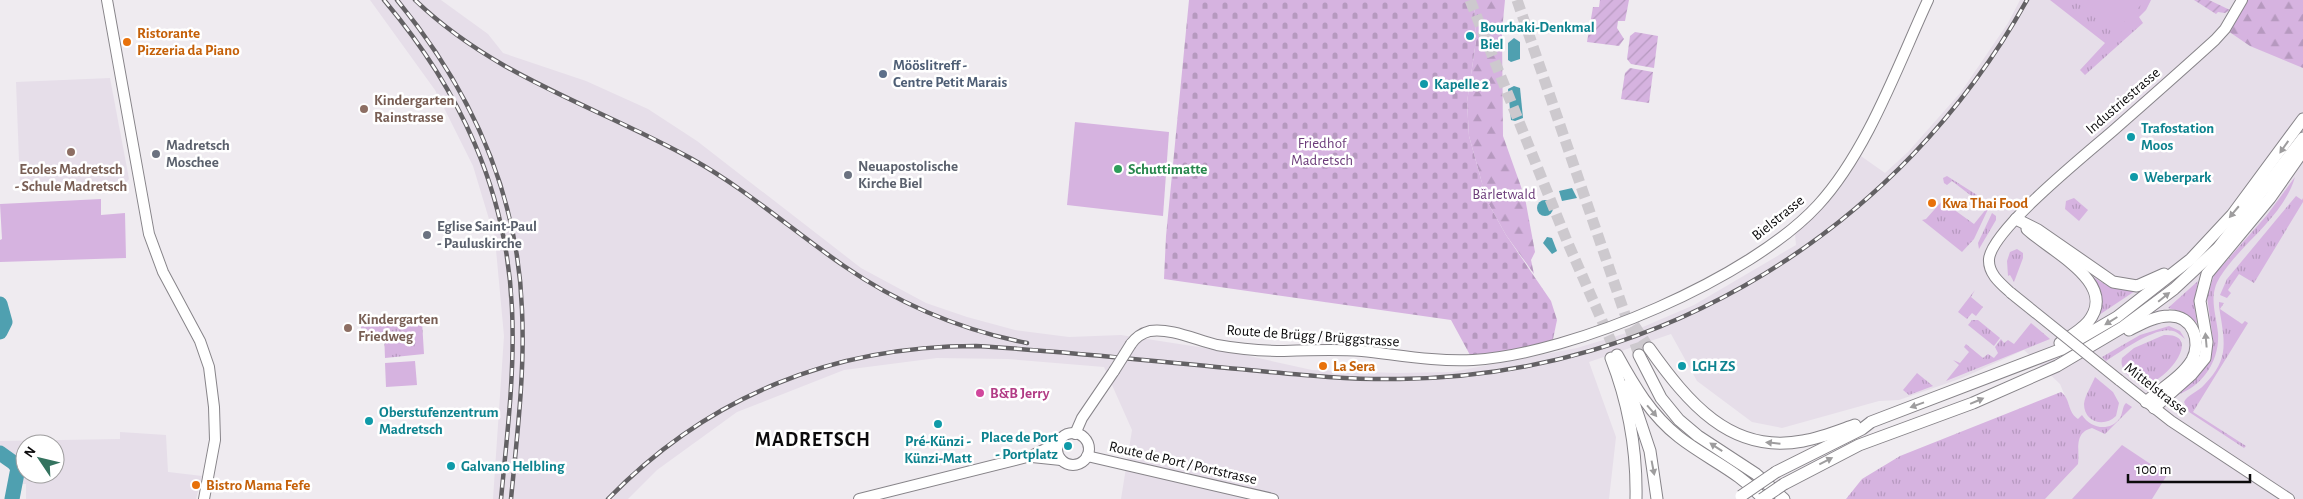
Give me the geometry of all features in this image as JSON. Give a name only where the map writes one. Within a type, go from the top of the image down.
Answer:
[{"type":"highway","points":[[1649,348],[1677,388],[1693,404],[1710,418],[1743,436],[1761,442],[1782,444],[1804,441],[1860,423],[1871,422],[1966,388],[2062,349],[2117,317],[2191,258],[2232,215],[2303,119]]},
{"type":"highway","points":[[1614,357],[1643,401],[1665,425],[1694,448],[1739,476],[1762,499],[1784,484],[1859,445],[1974,403],[2057,366],[2095,345],[2161,300],[2218,248],[2303,138]]},
{"type":"highway","points":[[2150,405],[2180,378],[2200,366],[2207,350],[2200,300],[2207,274],[2270,198],[2303,151]]},
{"type":"highway","points":[[2016,219],[2038,230],[2102,276],[2120,284],[2144,284],[2191,258]]},
{"type":"highway","points":[[2016,219],[2042,242],[2082,272],[2091,283],[2095,294],[2095,308],[2087,323],[2044,355]]},
{"type":"highway","points":[[2095,345],[2158,318],[2172,315],[2181,318],[2195,334],[2196,351],[2180,378]]},
{"type":"highway","points":[[1639,355],[1652,384],[1670,410],[1698,436],[1744,465],[1784,499]]},
{"type":"highway","points":[[1614,357],[1629,413],[1636,466],[1636,499]]},
{"type":"highway","points":[[1614,357],[1643,428],[1657,499]]},
{"type":"highway","points":[[1739,498],[1776,472],[1862,429],[1871,422]]},
{"type":"highway","points":[[1769,485],[1776,499]]},
{"type":"main road","points":[[107,0],[149,234],[163,272],[200,341],[209,367],[214,407],[215,440],[204,499]]},
{"type":"main road","name":"Bielstrasse","points":[[1544,348],[1617,323],[1680,297],[1764,250],[1798,225],[1829,193],[1862,140],[1928,0]]},
{"type":"main road","name":"Industriestrasse","points":[[2011,292],[1995,277],[1989,265],[1989,258],[1994,246],[2016,219],[2052,184],[2215,40],[2225,29],[2242,0]]},
{"type":"main road","name":"Mittelstrasse","points":[[2011,292],[2150,405],[2289,499]]},
{"type":"main road","name":"Route de Brügg / Brüggstrasse","points":[[1075,434],[1082,418],[1131,344],[1143,333],[1159,331],[1218,345],[1251,350],[1341,350],[1458,360],[1505,356],[1544,348]]},
{"type":"main road","points":[[859,499],[1031,456],[1058,443],[1067,434],[1075,434],[1086,441],[1087,456],[1077,464],[1031,456]]},
{"type":"main road","points":[[1058,443],[1057,452],[1061,460]]},
{"type":"main road","name":"Route de Port / Portstrasse","points":[[1087,456],[1273,499]]},
{"type":"shaded area","points":[[370,0],[441,0],[488,34],[503,53],[586,81],[648,109],[697,141],[861,268],[926,303],[1015,330],[1069,337],[1121,335],[1231,352],[1312,370],[1396,373],[1452,372],[1577,348],[1636,330],[1694,305],[1796,245],[1795,234],[1831,199],[1858,154],[1885,173],[1908,152],[1961,92],[2008,23],[2020,0],[2242,0],[2296,64],[2303,68],[2303,499],[1948,499],[2070,408],[2060,384],[2024,350],[1962,378],[1899,400],[1879,401],[1782,428],[1752,422],[1697,381],[1671,334],[1589,362],[1616,437],[1609,499],[1121,499],[1132,430],[1104,367],[1008,359],[937,358],[844,370],[737,412],[657,470],[628,499],[493,499],[504,336],[495,239],[473,166],[435,90]]},
{"type":"shaded area","name":"Ecoles Madretsch - Schule Madretsch","points":[[110,78],[129,179],[126,183],[20,187],[16,82]]},
{"type":"shaded area","points":[[120,432],[166,435],[168,472],[202,476],[196,499],[26,499],[26,484],[65,484],[65,440],[120,439]]},
{"type":"shaded area","points":[[0,441],[15,441],[15,459],[0,448]]},
{"type":"green space","name":"Friedhof Madretsch","points":[[1189,0],[1474,0],[1476,41],[1467,102],[1469,136],[1487,201],[1506,235],[1551,301],[1557,320],[1552,344],[1506,352],[1470,355],[1451,320],[1164,279],[1166,236]]},
{"type":"green space","name":"Bärletwald","points":[[1474,0],[1505,0],[1502,31],[1503,136],[1525,198],[1535,252],[1531,260],[1534,274],[1506,235],[1487,201],[1469,136],[1467,102],[1476,41]]},
{"type":"green space","points":[[1600,0],[1629,0],[1625,21],[1618,21],[1617,28],[1624,39],[1619,46],[1587,42],[1593,7],[1599,7]]},
{"type":"green space","points":[[2050,0],[2151,0],[2146,10],[2139,17],[2143,23],[2085,75],[2080,70],[2105,43]]},
{"type":"green space","points":[[2074,0],[2146,0],[2113,33]]},
{"type":"green space","points":[[2194,0],[2209,0],[2230,10],[2225,13],[2218,12],[2216,14]]},
{"type":"green space","points":[[2242,0],[2303,0],[2303,68],[2250,46],[2225,29]]},
{"type":"green space","points":[[1635,32],[1658,36],[1654,68],[1631,64],[1627,59],[1630,36]]},
{"type":"green space","points":[[1630,68],[1653,72],[1649,103],[1621,99],[1625,73]]},
{"type":"green space","name":"Schuttimatte","points":[[1075,122],[1169,132],[1163,216],[1067,205]]},
{"type":"green space","points":[[1947,176],[1977,195],[1979,200],[1989,207],[1974,239],[1962,252],[1922,220],[1926,219],[1942,201],[1974,224],[1987,208],[1952,181],[1947,185],[1944,183],[1943,178]]},
{"type":"green space","points":[[2295,177],[2281,205],[2229,264],[2216,284],[2214,298],[2218,343],[2213,362],[2202,379],[2177,395],[2203,370],[2209,358],[2213,339],[2207,297],[2214,275],[2267,215]]},
{"type":"green space","points":[[2296,196],[2302,200],[2303,198],[2303,202],[2254,283],[2239,274],[2228,290],[2231,293],[2227,298],[2220,295],[2227,279]]},
{"type":"green space","points":[[2074,198],[2088,210],[2079,221],[2065,209],[2066,201]]},
{"type":"green space","points":[[101,199],[101,215],[125,213],[126,258],[0,262],[0,240],[2,239],[0,204]]},
{"type":"green space","points":[[1992,213],[1996,216],[1996,220],[1979,249],[1978,243]]},
{"type":"green space","points":[[2017,249],[2023,253],[2023,258],[2014,282],[2010,275],[2008,276],[2007,261],[2010,252]]},
{"type":"green space","points":[[2090,275],[2111,288],[2135,291],[2096,317]]},
{"type":"green space","points":[[2198,281],[2194,303],[2197,323],[2183,312],[2168,308]]},
{"type":"green space","points":[[1975,290],[1971,297],[1983,307],[1976,316],[1972,313],[1967,319],[1958,312]]},
{"type":"green space","points":[[2219,302],[2224,303],[2220,309],[2242,324],[2245,321],[2248,323],[2193,412],[2246,446],[2244,448],[2189,412],[2184,402],[2213,375],[2222,357],[2224,339]]},
{"type":"green space","points":[[361,315],[422,321],[424,354],[385,358],[384,332],[374,334],[373,337],[361,337]]},
{"type":"green space","points":[[1972,320],[1978,320],[2000,338],[1994,346],[1968,325]]},
{"type":"green space","points":[[2031,323],[2050,339],[1946,381],[1959,365],[1953,360],[1960,363],[1969,352],[1964,347],[1966,344],[1983,358],[1988,354],[1994,358],[1998,353],[1995,347],[2001,339],[2004,343],[2008,340],[2014,344]]},
{"type":"green space","points":[[2169,326],[2180,331],[2185,339],[2178,333],[2166,330],[2138,341],[2106,361],[2102,357],[2140,335]]},
{"type":"green space","points":[[2164,335],[2176,337],[2181,342],[2181,350],[2177,360],[2160,377],[2150,383],[2141,385],[2124,371],[2122,358],[2134,348]]},
{"type":"green space","points":[[415,361],[417,385],[386,387],[385,363]]},
{"type":"green space","points":[[1917,373],[1933,386],[1909,395],[1903,390]]},
{"type":"green space","points":[[2095,377],[2113,392],[2119,403],[2116,416],[2106,422],[2091,419],[2085,410],[2084,404],[2087,394]]},
{"type":"green space","points":[[2061,392],[2066,398],[2072,413],[2078,419],[2082,415],[2095,426],[2106,427],[2111,425],[2120,418],[2126,403],[2132,407],[2105,434],[2092,428],[2082,434],[2079,443],[2078,464],[2045,499],[1846,499],[1862,479],[1900,456]]},
{"type":"green space","points":[[2122,445],[2167,475],[2152,499],[2072,499]]},
{"type":"water","points":[[1514,38],[1520,42],[1520,59],[1511,62],[1508,60],[1508,43]]},
{"type":"water","points":[[1514,86],[1520,88],[1523,118],[1515,121],[1511,120],[1508,89]]},
{"type":"water","points":[[1572,188],[1577,198],[1562,201],[1559,191]]},
{"type":"water","points":[[1545,200],[1553,208],[1545,216],[1537,208]]},
{"type":"water","points":[[1547,237],[1552,238],[1557,251],[1552,254],[1543,243]]},
{"type":"waterway","points":[[0,304],[5,322],[0,332]]},
{"type":"waterway","points":[[0,453],[18,468],[12,499]]},
{"type":"tunnel","points":[[1470,0],[1567,241],[1617,355]]},
{"type":"tunnel","points":[[1517,0],[1639,355]]},
{"type":"tunnel","points":[[1634,325],[1649,348]]},
{"type":"railway","points":[[384,0],[411,34],[457,106],[475,144],[501,223],[508,265],[513,333],[510,404],[501,499]]},
{"type":"railway","points":[[397,0],[423,34],[468,106],[500,184],[511,225],[518,267],[523,334],[520,404],[511,499]]},
{"type":"railway","points":[[415,0],[446,27],[513,71],[656,140],[712,171],[865,280],[931,314],[978,331],[1027,343]]},
{"type":"railway","points":[[608,499],[647,463],[688,432],[731,405],[776,384],[823,367],[872,355],[923,348],[976,346],[1074,353],[1319,376],[1400,379],[1497,371],[1591,351],[1680,318],[1765,274],[1842,219],[1912,155],[1974,82],[2027,0]]},
{"type":"place","name":"Bourbaki-Denkmal Biel","points":[[1470,36]]},
{"type":"place","name":"Ristorante Pizzeria da Piano","points":[[127,42]]},
{"type":"place","name":"Mööslitreff - Centre Petit Marais","points":[[883,74]]},
{"type":"place","name":"Kapelle 2","points":[[1424,84]]},
{"type":"place","name":"Kindergarten Rainstrasse","points":[[364,109]]},
{"type":"place","name":"Trafostation Moos","points":[[2131,137]]},
{"type":"place","name":"Ecoles Madretsch - Schule Madretsch","points":[[71,152]]},
{"type":"place","name":"Madretsch Moschee","points":[[156,154]]},
{"type":"place","name":"Schuttimatte","points":[[1118,169]]},
{"type":"place","name":"Neuapostolische Kirche Biel","points":[[848,175]]},
{"type":"place","name":"Weberpark","points":[[2134,177]]},
{"type":"place","name":"Kwa Thai Food","points":[[1932,203]]},
{"type":"place","name":"Eglise Saint-Paul - Pauluskirche","points":[[427,235]]},
{"type":"place","name":"Kindergarten Friedweg","points":[[348,328]]},
{"type":"place","name":"La Sera","points":[[1323,366]]},
{"type":"place","name":"LGH ZS","points":[[1682,366]]},
{"type":"place","name":"B&B Jerry","points":[[980,393]]},
{"type":"place","name":"Oberstufenzentrum Madretsch","points":[[369,421]]},
{"type":"place","name":"Pré-Künzi - Künzi-Matt","points":[[938,424]]},
{"type":"place","name":"Place de Port - Portplatz","points":[[1068,446]]},
{"type":"place","name":"Galvano Helbling","points":[[451,466]]},
{"type":"place","name":"Bistro Mama Fefe","points":[[196,485]]},
{"type":"district","name":"MADRETSCH","points":[[813,440]]}]
